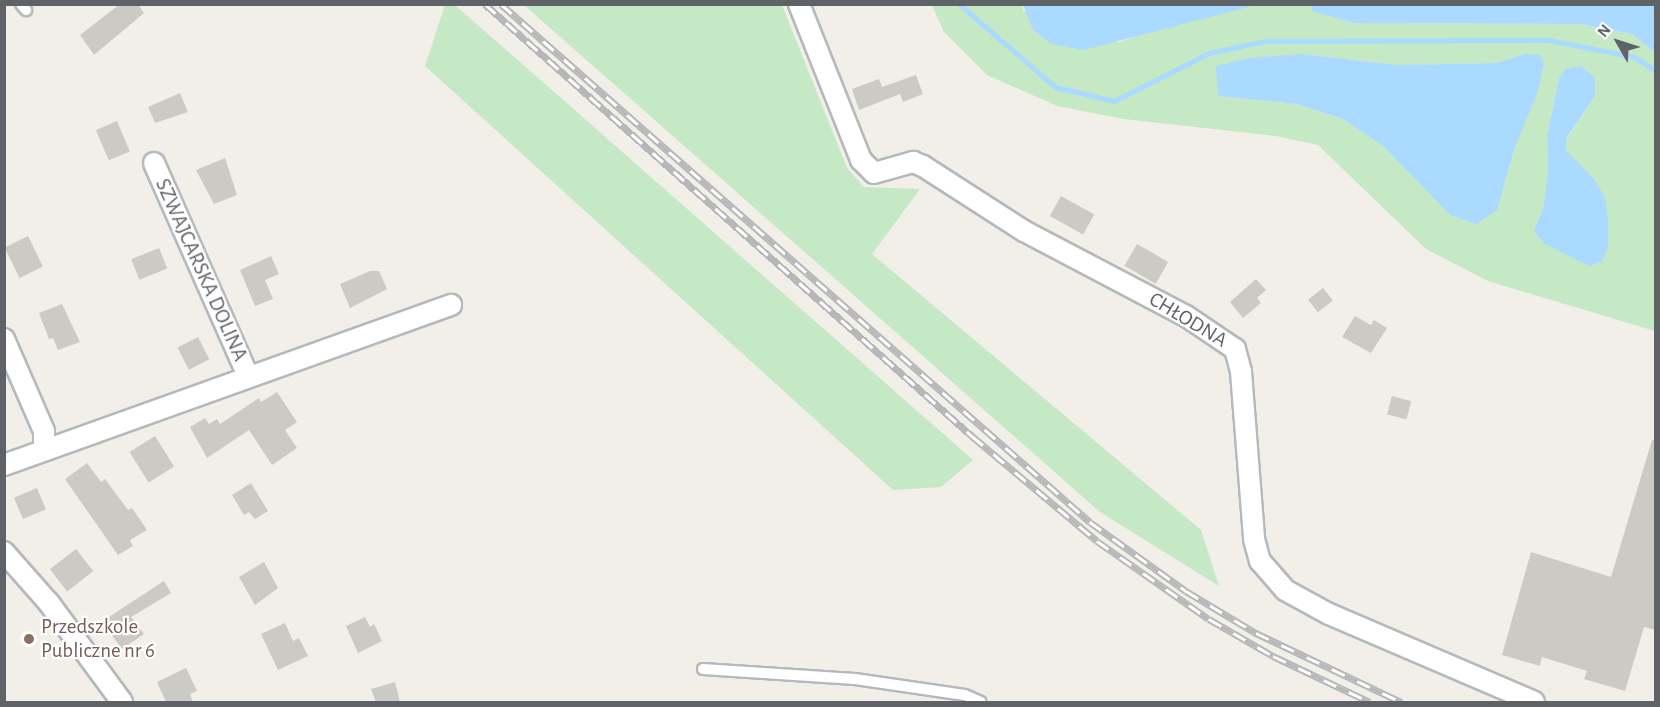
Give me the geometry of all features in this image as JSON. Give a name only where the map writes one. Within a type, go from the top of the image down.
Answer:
[{"type":"street","name":"CHŁODNA","points":[[799,4],[861,160],[874,173],[913,162],[923,166],[1024,231],[1186,316],[1235,349],[1241,372],[1254,539],[1260,561],[1285,590],[1329,614],[1534,702]]},
{"type":"street","name":"SZWAJCARSKA DOLINA","points":[[154,164],[248,376]]},
{"type":"street","name":"SZWAJCARSKA DOLINA","points":[[4,465],[451,305]]},
{"type":"street","points":[[4,339],[44,431],[44,450]]},
{"type":"street","points":[[4,552],[49,603],[123,702]]},
{"type":"lane","points":[[703,669],[855,679],[965,696],[981,702]]},
{"type":"green space","points":[[1256,4],[1312,5],[1311,10],[1355,23],[1579,24],[1632,34],[1655,52],[1655,331],[1488,281],[1426,249],[1318,145],[1276,136],[1124,119],[1057,106],[987,75],[944,32],[932,5],[1023,5],[1023,11],[1119,42],[1176,23]],"holes":[[[1302,54],[1398,65],[1496,63],[1524,54],[1515,147],[1504,187],[1450,215],[1383,146],[1343,119],[1296,104],[1219,96]],[[1559,78],[1595,96],[1566,140],[1543,243],[1534,230],[1543,209],[1548,171],[1547,136]]]},
{"type":"green space","points":[[445,5],[455,5],[973,460],[941,487],[893,490],[425,66]]},
{"type":"green space","points":[[524,5],[782,5],[847,168],[864,187],[920,189],[872,254],[1201,530],[1219,586],[1100,512]]},
{"type":"water","points":[[1023,4],[1256,5],[1084,50],[1052,44],[1033,30]]},
{"type":"water","points":[[1312,5],[1655,5],[1655,52],[1632,34],[1580,24],[1355,23],[1311,11]]},
{"type":"water","points":[[1302,54],[1398,65],[1496,63],[1524,54],[1540,55],[1544,63],[1537,94],[1515,147],[1497,210],[1476,224],[1450,215],[1383,146],[1343,119],[1296,104],[1218,96],[1216,66],[1249,58]]},
{"type":"water","points":[[1581,66],[1595,78],[1595,96],[1566,139],[1566,150],[1595,180],[1605,198],[1608,221],[1608,248],[1601,262],[1589,266],[1543,243],[1534,230],[1543,209],[1548,171],[1547,136],[1559,78],[1566,69]]},
{"type":"building","points":[[120,4],[138,4],[144,13],[94,55],[80,35]]},
{"type":"building","points":[[916,75],[923,94],[903,102],[900,94],[859,110],[852,89],[879,79],[882,87]]},
{"type":"building","points":[[180,93],[188,112],[155,123],[148,107]]},
{"type":"building","points":[[117,121],[130,151],[109,160],[96,130]]},
{"type":"building","points":[[225,158],[237,195],[214,204],[196,170]]},
{"type":"building","points":[[1061,196],[1094,214],[1083,235],[1050,216]]},
{"type":"building","points":[[28,236],[43,267],[20,278],[5,247]]},
{"type":"building","points":[[1137,244],[1168,262],[1156,284],[1124,266]]},
{"type":"building","points":[[159,248],[167,268],[139,280],[131,259]]},
{"type":"building","points":[[271,256],[279,274],[265,280],[273,299],[255,306],[240,270]]},
{"type":"building","points":[[370,271],[379,271],[387,289],[350,308],[340,284]]},
{"type":"building","points":[[1256,279],[1266,290],[1257,298],[1261,303],[1243,318],[1230,302]]},
{"type":"building","points":[[1323,288],[1333,301],[1318,312],[1308,300]]},
{"type":"building","points":[[62,304],[80,342],[58,350],[53,338],[49,339],[39,313]]},
{"type":"building","points":[[1355,316],[1371,325],[1374,320],[1387,328],[1371,353],[1342,337]]},
{"type":"building","points":[[198,337],[209,359],[189,370],[178,347]]},
{"type":"building","points":[[277,392],[297,422],[285,430],[297,448],[272,465],[249,430],[207,458],[190,427],[205,418],[209,424],[217,419],[220,424],[259,398],[261,402]]},
{"type":"building","points":[[1392,396],[1411,401],[1406,420],[1387,414]]},
{"type":"building","points":[[155,436],[174,467],[149,482],[130,452]]},
{"type":"building","points":[[1652,440],[1656,440],[1656,630],[1644,627],[1625,691],[1584,679],[1587,671],[1542,657],[1540,666],[1502,655],[1531,552],[1611,577]]},
{"type":"building","points":[[87,463],[101,482],[105,479],[128,510],[132,508],[147,530],[130,540],[133,546],[118,555],[65,479]]},
{"type":"building","points":[[251,483],[268,511],[255,519],[249,512],[244,515],[232,495]]},
{"type":"building","points":[[37,488],[46,509],[23,519],[14,498]]},
{"type":"building","points":[[76,549],[93,571],[67,591],[50,569]]},
{"type":"building","points":[[264,562],[278,588],[255,605],[239,577]]},
{"type":"building","points":[[164,581],[171,593],[131,617],[144,634],[122,649],[108,630],[97,636],[92,628]]},
{"type":"building","points":[[365,617],[370,627],[374,624],[382,641],[358,653],[346,626]]},
{"type":"building","points":[[285,623],[293,641],[299,638],[308,656],[278,670],[261,634]]},
{"type":"building","points":[[186,668],[197,691],[190,694],[193,702],[166,702],[157,682]]},
{"type":"building","points":[[395,682],[400,702],[376,702],[371,689]]},
{"type":"waterway","points":[[959,4],[1055,87],[1114,101],[1209,53],[1265,41],[1549,40],[1634,57],[1656,71]]},
{"type":"railway","points":[[485,4],[972,436],[1097,541],[1209,619],[1273,656],[1370,702]]},
{"type":"railway","points":[[501,4],[1090,522],[1186,591],[1256,633],[1401,702]]},
{"type":"place","name":"Przedszkole Publiczne nr 6","points":[[29,639]]}]
